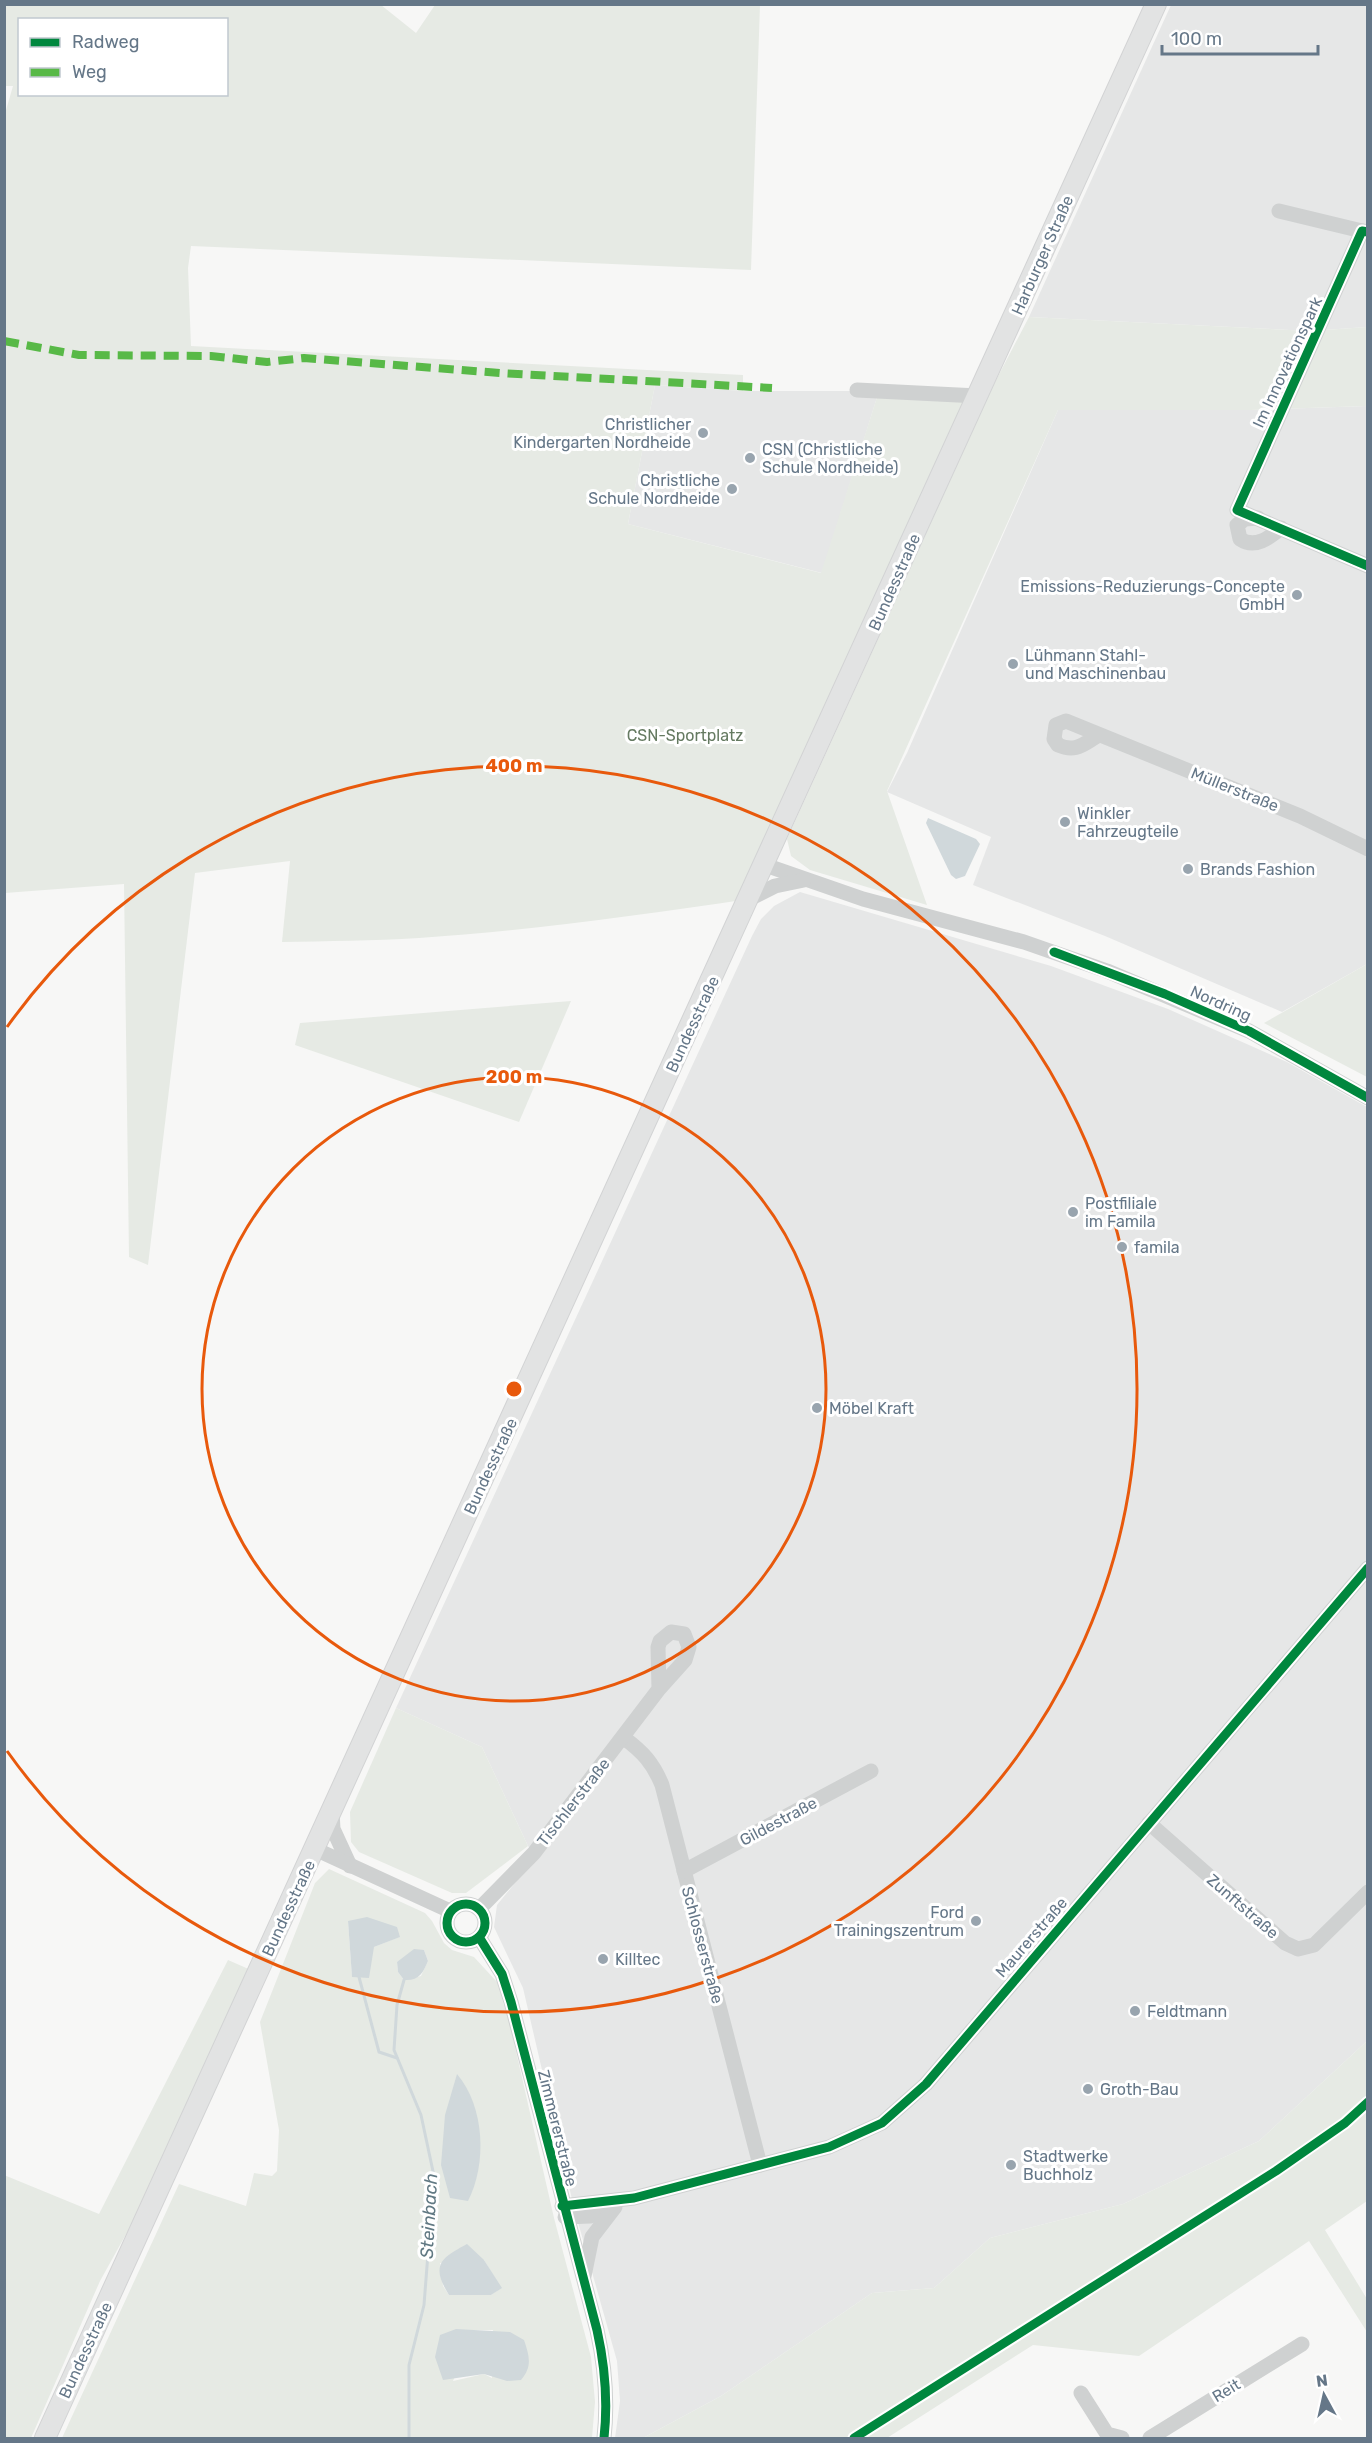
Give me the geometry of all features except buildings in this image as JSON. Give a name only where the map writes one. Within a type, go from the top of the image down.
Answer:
[{"type":"main road","name":"Harburger Straße","points":[[978,396],[1156,4]]},
{"type":"main road","name":"Bundesstraße","points":[[45,2439],[978,396]]},
{"type":"street","name":"Im Innovationspark","points":[[1258,518],[1237,510],[1365,232],[1279,212]]},
{"type":"street","points":[[857,390],[978,396]]},
{"type":"street","points":[[1281,528],[1259,543],[1245,543],[1240,540],[1237,525],[1245,519],[1258,518],[1281,528],[1368,566]]},
{"type":"street","name":"Müllerstraße","points":[[1099,735],[1300,816],[1368,849]]},
{"type":"street","name":"Nordring","points":[[768,859],[807,880],[863,899],[1024,942],[1107,971],[1249,1031],[1368,1098]]},
{"type":"street","name":"Nordring","points":[[749,899],[775,886],[807,880]]},
{"type":"street","name":"Maurerstraße","points":[[564,2211],[634,2198],[760,2165],[847,2140],[882,2123],[926,2084],[1368,1568]]},
{"type":"street","name":"Tischlerstraße","points":[[479,1909],[534,1853],[624,1738],[659,1689]]},
{"type":"street","name":"Schlosserstraße","points":[[624,1738],[641,1750],[654,1765],[662,1785],[760,2165]]},
{"type":"street","name":"Gildestraße","points":[[684,1871],[871,1771]]},
{"type":"street","points":[[332,1812],[333,1829],[350,1866]]},
{"type":"street","name":"Zunftstraße","points":[[1149,1823],[1285,1943],[1298,1949],[1314,1945],[1368,1892]]},
{"type":"street","points":[[315,1850],[450,1911]]},
{"type":"street","points":[[464,1904],[479,1909],[485,1923],[479,1937],[467,1942],[453,1938],[447,1926],[450,1911],[464,1904]]},
{"type":"street","name":"Zimmererstraße","points":[[479,1937],[502,1974],[508,1992],[583,2282],[605,2371],[607,2418],[604,2439]]},
{"type":"street","name":"Maurerstraße","points":[[564,2211],[590,2216],[634,2198]]},
{"type":"street","name":"Maurerstraße","points":[[583,2282],[592,2237],[615,2207]]},
{"type":"street","name":"Reit","points":[[1150,2439],[1302,2344]]},
{"type":"street","points":[[1081,2393],[1107,2434],[1122,2439]]},
{"type":"shaded area","points":[[1171,5],[1367,5],[1367,327],[1310,331],[1029,317]]},
{"type":"shaded area","name":"CSN (Christliche Schule Nordheide)","points":[[655,385],[743,391],[879,391],[822,573],[628,524]]},
{"type":"shaded area","points":[[1367,406],[1367,964],[1282,1012],[1105,936],[973,885],[991,837],[887,792],[907,753],[1058,410],[1251,410]]},
{"type":"shaded area","points":[[928,818],[976,839],[980,844],[965,876],[956,879],[951,875],[926,823]]},
{"type":"shaded area","points":[[800,892],[1051,966],[1168,1009],[1287,1062],[1367,1107],[1367,2041],[1259,2141],[1123,2204],[990,2238],[934,2288],[872,2293],[721,2396],[643,2438],[615,2438],[620,2401],[617,2361],[574,2208],[523,1988],[494,1927],[497,1905],[537,1856],[528,1846],[482,1747],[396,1708],[752,936],[761,919],[774,906]]},
{"type":"shaded area","points":[[367,1917],[397,1927],[400,1937],[374,1947],[369,1978],[352,1977],[348,1921]]},
{"type":"shaded area","points":[[414,1949],[424,1950],[428,1961],[420,1975],[404,1980],[398,1972],[397,1962]]},
{"type":"shaded area","points":[[457,2074],[473,2103],[480,2136],[478,2170],[468,2201],[450,2198],[441,2165],[445,2115]]},
{"type":"shaded area","points":[[467,2244],[484,2260],[502,2288],[491,2295],[449,2295],[443,2285],[439,2269],[441,2264],[445,2258]]},
{"type":"shaded area","points":[[456,2329],[510,2332],[524,2340],[529,2360],[525,2375],[521,2380],[507,2381],[484,2374],[443,2380],[435,2357],[440,2335]]},
{"type":"green space","name":"CSN-Sportplatz","points":[[5,5],[381,5],[416,33],[435,5],[760,5],[751,270],[191,246],[188,268],[191,346],[743,375],[743,391],[655,385],[628,524],[821,573],[879,391],[978,396],[749,899],[626,917],[460,935],[282,942],[290,861],[195,873],[148,1265],[129,1257],[124,884],[5,893],[4,117],[13,86],[5,86]]},
{"type":"green space","points":[[1029,317],[1310,331],[1367,327],[1367,406],[1251,410],[1058,410],[887,791],[927,905],[810,870],[791,856],[787,839],[994,384]]},
{"type":"green space","points":[[1367,964],[1367,1077],[1264,1023]]},
{"type":"green space","points":[[571,1001],[519,1122],[295,1045],[300,1023]]},
{"type":"green space","points":[[396,1708],[482,1747],[528,1846],[466,1893],[452,1893],[359,1852],[351,1842],[350,1812]]},
{"type":"green space","points":[[329,1869],[425,1913],[444,1943],[452,1950],[474,1957],[497,1982],[510,2025],[554,2218],[591,2357],[595,2402],[592,2438],[62,2438],[179,2184],[246,2206],[254,2173],[272,2176],[277,2171],[279,2130],[260,2022],[315,1883]],"holes":[[[348,1921],[399,1937],[374,1947],[352,1976]],[[424,1950],[428,1961],[421,1976],[404,1980],[398,1972],[397,1962]],[[484,2260],[501,2288],[491,2295],[449,2295],[443,2286],[440,2263]],[[475,2330],[493,2330],[492,2378],[484,2374],[453,2381]]]},
{"type":"green space","points":[[228,1960],[258,1973],[140,2231],[130,2227],[100,2281],[31,2438],[5,2438],[4,2175],[99,2214]]},
{"type":"green space","points":[[1367,2041],[1367,2201],[1325,2230],[1367,2299],[1367,2332],[1309,2241],[1139,2356],[1033,2345],[887,2438],[643,2438],[721,2396],[872,2293],[934,2288],[990,2238],[1123,2204],[1259,2141]]},
{"type":"waterway","name":"Steinbach","points":[[359,1977],[379,2052],[397,2058]]},
{"type":"waterway","name":"Steinbach","points":[[404,1980],[397,2005],[394,2050],[421,2115],[434,2176],[424,2305],[409,2365],[409,2438]]},
{"type":"marked path","points":[[4,341],[79,355],[211,356],[267,362],[304,358],[500,373],[772,388]]},
{"type":"cycle path","points":[[1368,232],[1362,231],[1237,510],[1368,566]]},
{"type":"cycle path","points":[[1054,952],[1165,994],[1249,1031],[1368,1098]]},
{"type":"cycle path","points":[[562,2206],[634,2198],[829,2147],[882,2123],[926,2084],[1368,1568]]},
{"type":"cycle path","points":[[466,1904],[473,1905],[479,1910],[484,1916],[485,1923],[484,1930],[479,1936],[473,1941],[466,1942],[459,1941],[453,1936],[448,1930],[447,1923],[448,1916],[453,1910],[459,1905],[466,1904]]},
{"type":"cycle path","points":[[479,1937],[502,1974],[511,2002],[597,2330],[605,2384],[604,2438]]},
{"type":"cycle path","points":[[854,2438],[1276,2171],[1345,2123],[1368,2102]]},
{"type":"place","name":"Christlicher Kindergarten Nordheide","points":[[703,433]]},
{"type":"place","name":"CSN (Christliche Schule Nordheide)","points":[[750,458]]},
{"type":"place","name":"Christliche Schule Nordheide","points":[[732,489]]},
{"type":"place","name":"Emissions-Reduzierungs-Concepte GmbH","points":[[1297,595]]},
{"type":"place","name":"Lühmann Stahl- und Maschinenbau","points":[[1013,664]]},
{"type":"place","name":"Winkler Fahrzeugteile","points":[[1065,822]]},
{"type":"place","name":"Brands Fashion","points":[[1188,869]]},
{"type":"place","name":"Postfiliale im Famila","points":[[1073,1212]]},
{"type":"place","name":"famila","points":[[1122,1247]]},
{"type":"place","name":"Möbel Kraft","points":[[817,1408]]},
{"type":"place","name":"Ford Trainingszentrum","points":[[976,1921]]},
{"type":"place","name":"Killtec","points":[[603,1959]]},
{"type":"place","name":"Feldtmann","points":[[1135,2011]]},
{"type":"place","name":"Groth-Bau","points":[[1088,2089]]},
{"type":"place","name":"Stadtwerke Buchholz","points":[[1011,2165]]}]
